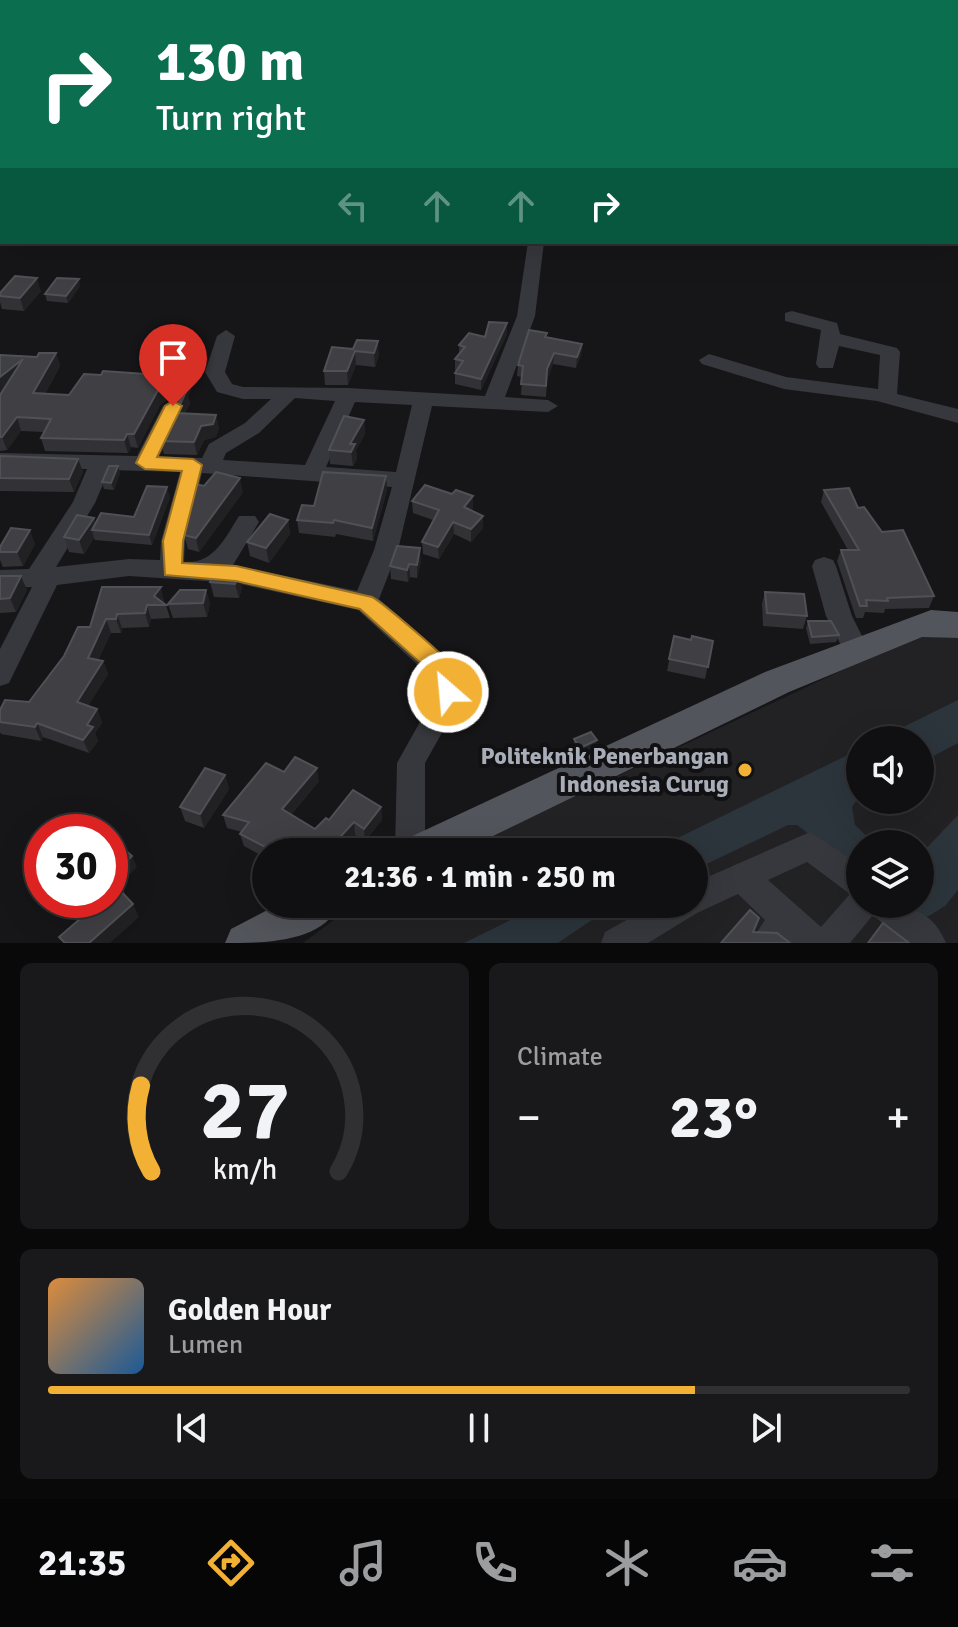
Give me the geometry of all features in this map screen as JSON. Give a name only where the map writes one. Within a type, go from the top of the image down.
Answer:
[{"type":"main road","points":[[449,838],[777,682],[923,624],[958,625]]},
{"type":"main road","points":[[246,943],[293,918]]},
{"type":"street","points":[[492,404],[526,316],[536,244]]},
{"type":"street","points":[[792,317],[830,327],[826,364]]},
{"type":"street","points":[[226,336],[215,372],[224,388],[243,393],[348,394],[548,406]]},
{"type":"street","points":[[831,338],[890,352],[887,398]]},
{"type":"street","points":[[709,360],[784,383],[887,398],[958,416]]},
{"type":"street","points":[[172,570],[173,541],[201,466],[217,449],[252,428],[290,392]]},
{"type":"street","points":[[312,474],[348,394]]},
{"type":"street","points":[[365,602],[386,550],[423,400]]},
{"type":"street","points":[[145,463],[173,406]]},
{"type":"street","points":[[0,460],[100,465],[145,463],[405,480]]},
{"type":"street","points":[[0,675],[43,578],[77,516],[100,465]]},
{"type":"street","points":[[197,572],[224,559],[247,522]]},
{"type":"street","points":[[0,579],[43,578],[141,566],[236,574],[365,602],[381,612],[402,636],[444,670],[448,680],[448,692],[439,715],[415,749],[411,763],[410,838]]},
{"type":"street","points":[[824,566],[839,616],[856,650]]},
{"type":"street","points":[[708,892],[810,846],[846,873]]},
{"type":"street","points":[[740,876],[815,943]]},
{"type":"street","points":[[617,943],[661,918]]},
{"type":"street","points":[[766,943],[788,918]]},
{"type":"street","points":[[829,943],[850,918]]},
{"type":"street","points":[[901,918],[930,943]]},
{"type":"shaded area","name":"Politeknik Penerbangan Indonesia Curug","points":[[915,636],[958,638],[958,943],[303,943],[336,918],[708,918],[708,838],[486,838]]},
{"type":"shaded area","points":[[958,700],[958,743],[934,756],[934,726],[905,726]]},
{"type":"shaded area","points":[[846,756],[846,814],[853,814],[855,825],[860,830],[846,830],[846,862],[797,825],[788,825],[708,863],[708,838],[678,838]]},
{"type":"shaded area","points":[[958,815],[958,890],[945,906],[934,913],[934,840]]},
{"type":"shaded area","points":[[515,918],[595,918],[558,943],[464,943]]},
{"type":"building","points":[[15,276],[37,278],[20,298],[0,296],[0,293]]},
{"type":"building","points":[[57,278],[79,279],[66,296],[45,294]]},
{"type":"building","points":[[489,322],[507,323],[481,379],[455,373],[463,361],[455,359],[465,347],[459,345],[469,333],[485,337]]},
{"type":"building","points":[[529,330],[547,333],[545,337],[582,344],[577,357],[554,353],[547,369],[546,386],[521,384],[523,366],[518,365]]},
{"type":"building","points":[[357,340],[378,341],[374,353],[355,351],[347,371],[324,371],[332,347],[353,349]]},
{"type":"building","points":[[39,353],[56,353],[33,393],[69,395],[84,374],[101,375],[103,371],[188,377],[182,389],[187,390],[176,413],[216,415],[213,424],[201,426],[194,442],[160,441],[183,394],[168,384],[157,392],[134,434],[127,434],[124,440],[41,438],[51,419],[17,417],[0,437],[0,395],[23,359],[0,377],[0,355],[37,357]]},
{"type":"building","points":[[344,416],[364,420],[350,444],[355,444],[351,452],[329,450]]},
{"type":"building","points":[[0,456],[78,459],[69,479],[0,478]]},
{"type":"building","points":[[109,466],[118,466],[111,483],[102,482]]},
{"type":"building","points":[[216,472],[240,478],[196,538],[184,535],[195,484],[204,486]]},
{"type":"building","points":[[323,472],[386,476],[372,528],[334,520],[333,523],[297,520],[302,505],[314,506]]},
{"type":"building","points":[[425,485],[452,494],[456,490],[473,496],[464,507],[483,516],[471,529],[453,522],[438,547],[422,542],[439,510],[412,501]]},
{"type":"building","points":[[147,486],[167,487],[149,535],[92,530],[101,513],[134,517]]},
{"type":"building","points":[[849,488],[858,508],[864,507],[882,532],[903,530],[934,596],[866,600],[867,606],[860,606],[841,550],[859,550],[824,490]]},
{"type":"building","points":[[270,514],[288,520],[266,548],[247,542]]},
{"type":"building","points":[[77,515],[94,518],[79,540],[64,537]]},
{"type":"building","points":[[11,528],[30,530],[17,552],[0,552],[0,547]]},
{"type":"building","points":[[397,546],[420,548],[417,565],[409,564],[407,570],[390,566]]},
{"type":"building","points":[[215,570],[239,573],[235,584],[210,582]]},
{"type":"building","points":[[0,576],[21,576],[10,598],[0,599]]},
{"type":"building","points":[[102,587],[161,587],[154,596],[166,605],[147,605],[145,613],[117,614],[116,619],[106,619],[88,658],[103,661],[77,702],[97,709],[87,725],[93,727],[83,740],[37,723],[35,727],[0,722],[0,710],[5,700],[29,702],[64,656],[78,627],[90,627]]},
{"type":"building","points":[[180,590],[206,590],[203,603],[168,604]]},
{"type":"building","points":[[765,592],[804,594],[807,616],[767,613]]},
{"type":"building","points":[[808,621],[831,621],[839,635],[812,637]]},
{"type":"building","points":[[674,636],[713,641],[708,667],[669,659]]},
{"type":"building","points":[[591,732],[597,740],[580,748],[574,739]]},
{"type":"building","points":[[295,757],[317,768],[282,809],[315,829],[326,818],[329,820],[353,790],[381,807],[364,829],[354,822],[339,838],[252,840],[240,834],[249,822],[223,815],[266,763],[284,772]]},
{"type":"building","points":[[205,768],[225,775],[200,814],[180,807]]},
{"type":"building","points":[[750,910],[759,918],[753,932],[777,933],[790,943],[721,943]]},
{"type":"building","points":[[81,918],[117,918],[89,943],[65,943],[59,937]]},
{"type":"building","points":[[883,923],[909,943],[868,943]]},
{"type":"place","name":"Politeknik Penerbangan Indonesia Curug","points":[[745,770]]},
{"type":"route","points":[[173,406],[145,463],[193,465],[173,541],[172,570],[236,574],[365,602],[381,612],[402,636],[444,670],[448,692]]}]
